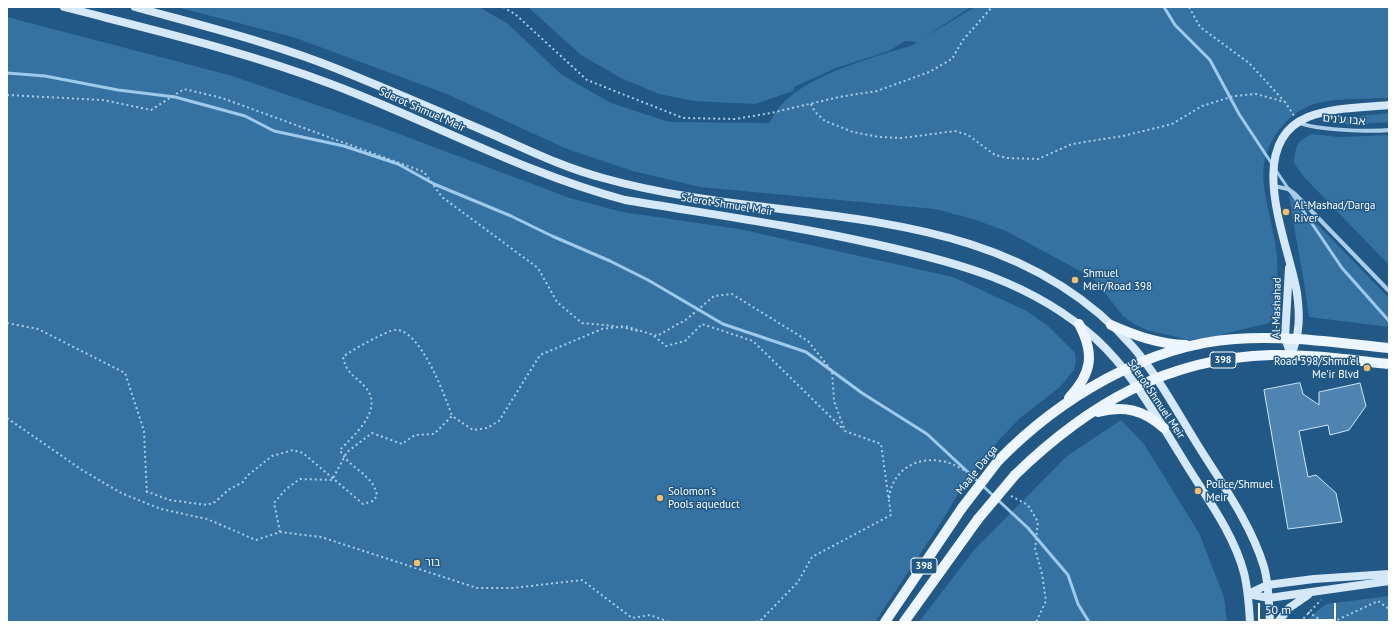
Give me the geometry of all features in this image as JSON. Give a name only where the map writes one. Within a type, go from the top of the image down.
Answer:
[{"type":"main road","name":"Sderot Shmuel Meir","points":[[64,7],[169,34],[305,75],[363,96],[516,163],[598,193],[626,200],[840,236],[968,267],[1028,292],[1079,324],[1108,350],[1126,371],[1137,387],[1164,428],[1228,533],[1244,572],[1248,594],[1250,622]]},
{"type":"main road","name":"Sderot Shmuel Meir","points":[[135,7],[249,39],[335,68],[548,159],[603,178],[687,195],[897,225],[959,239],[999,254],[1042,274],[1070,291],[1111,325],[1145,362],[1156,378],[1246,523],[1262,562],[1269,598],[1270,622]]},
{"type":"main road","name":"Al-Mashahad","points":[[1291,355],[1298,339],[1297,294],[1274,186],[1273,161],[1276,151],[1289,131],[1298,122],[1322,113],[1389,105]]},
{"type":"main road","name":"Al-Mashahad","points":[[1289,261],[1285,338],[1291,355]]},
{"type":"main road","points":[[1064,404],[1082,381],[1089,362],[1089,347],[1079,324]]},
{"type":"main road","points":[[1111,325],[1136,336],[1158,342],[1196,345]]},
{"type":"main road","name":"398","points":[[1126,371],[1145,362],[1196,345],[1235,339],[1285,338],[1389,348]]},
{"type":"main road","name":"398","points":[[904,622],[978,519],[1015,475],[1057,436],[1086,415],[1137,387],[1156,378],[1210,362],[1271,355],[1291,355],[1389,364]]},
{"type":"main road","name":"Maale Darga","points":[[885,622],[962,508],[998,461],[1019,440],[1064,404],[1104,381],[1126,371]]},
{"type":"main road","points":[[1086,415],[1118,408],[1131,409],[1154,420],[1164,428]]},
{"type":"main road","points":[[1248,594],[1267,585],[1314,579],[1389,574]]},
{"type":"main road","points":[[1248,594],[1269,598],[1389,581]]},
{"type":"main road","points":[[1278,622],[1289,608],[1301,599],[1318,592]]},
{"type":"street","name":"אבו ע'נים","points":[[1298,122],[1313,127],[1374,132],[1389,130]]},
{"type":"street","points":[[1274,186],[1288,190],[1295,194],[1389,291]]},
{"type":"path","points":[[503,7],[515,14],[587,80],[683,118],[735,119],[877,91],[929,72],[952,59],[963,40],[992,7]]},
{"type":"path","points":[[1189,7],[1200,27],[1249,63],[1285,102],[1298,122]]},
{"type":"path","points":[[7,95],[103,100],[151,110],[184,89],[222,98],[424,172],[442,197],[538,268],[556,302],[582,323],[619,327]]},
{"type":"path","points":[[811,104],[815,112],[825,121],[853,132],[879,137],[902,138],[955,131],[968,135],[996,155],[1007,158],[1038,159],[1072,144],[1123,136],[1172,124],[1202,106],[1234,96],[1256,94],[1285,102]]},
{"type":"path","points":[[146,491],[170,500],[207,505],[216,502],[228,490],[243,482],[247,476],[272,456],[293,450],[303,453],[332,480],[363,504],[373,501],[377,496],[376,487],[344,458],[340,450],[364,423],[371,408],[372,400],[366,388],[345,368],[343,357],[352,350],[394,330],[404,331],[415,340],[427,358],[445,395],[452,416],[473,430],[487,428],[499,421],[540,355],[602,329],[625,326],[657,336],[687,319],[714,296],[732,294],[808,341],[832,371],[834,401],[845,431]]},
{"type":"path","points":[[7,323],[38,329],[125,373],[144,431],[147,496]]},
{"type":"path","points":[[653,335],[666,346],[685,341],[702,324],[753,342],[845,431],[881,444],[891,515],[812,557],[798,582],[760,621],[751,622]]},
{"type":"path","points":[[332,480],[347,452],[372,433],[402,444],[415,435],[434,434],[452,416]]},
{"type":"path","points":[[7,418],[82,470],[121,493],[161,509],[208,519],[256,540],[280,532],[320,537],[477,588],[513,588],[582,580],[632,618],[650,614],[669,622]]},
{"type":"path","points":[[889,502],[891,487],[903,469],[923,459],[951,463],[976,477]]},
{"type":"path","points":[[280,532],[274,503],[286,490],[300,479],[332,480]]},
{"type":"path","points":[[1008,494],[1028,505],[1038,522],[1035,546],[1042,574],[1046,601],[1036,622]]},
{"type":"path","points":[[1300,622],[1308,612],[1335,589]]},
{"type":"path","points":[[1333,622],[1378,601],[1389,609]]},
{"type":"path","points":[[1308,612],[1324,622]]},
{"type":"shaded area","points":[[176,7],[479,7],[508,24],[562,75],[611,103],[669,122],[769,123],[781,105],[794,94],[825,75],[861,61],[913,45],[917,42],[905,41],[889,51],[836,68],[794,87],[793,91],[755,104],[694,101],[659,94],[621,78],[581,55],[528,7],[971,7],[920,40],[975,7],[1389,7],[1389,98],[1347,99],[1322,102],[1301,110],[1284,124],[1271,143],[1264,164],[1263,173],[1265,194],[1277,257],[1279,300],[1276,314],[1269,323],[1203,339],[1189,340],[1147,330],[1134,324],[1123,316],[1093,278],[1006,231],[973,219],[935,209],[700,187],[633,171],[567,149],[447,94],[293,37]]},
{"type":"shaded area","points":[[7,17],[229,75],[378,126],[570,198],[622,212],[739,229],[953,277],[1027,311],[1049,327],[1075,353],[1076,361],[1074,370],[1060,387],[1020,418],[998,441],[961,489],[942,521],[875,622],[7,622]]},
{"type":"shaded area","points":[[1389,113],[1389,122],[1349,125],[1333,119]]},
{"type":"shaded area","points":[[1312,134],[1339,137],[1389,135],[1389,265],[1304,177],[1294,163],[1296,148],[1303,139]]},
{"type":"shaded area","points":[[1289,195],[1389,298],[1389,327],[1309,317]]},
{"type":"shaded area","points":[[1121,420],[1144,444],[1199,533],[1224,597],[1227,622],[919,622],[974,550],[1067,456]]},
{"type":"shaded area","points":[[1389,596],[1389,622],[1304,622],[1326,604]]},
{"type":"building","points":[[1300,383],[1303,394],[1319,405],[1319,392],[1360,383],[1366,406],[1349,430],[1330,435],[1328,425],[1299,431],[1308,477],[1316,475],[1336,493],[1342,522],[1288,529],[1264,390]]},
{"type":"waterway","points":[[1164,7],[1175,25],[1210,60],[1239,114],[1272,164]]},
{"type":"waterway","points":[[7,73],[45,76],[118,90],[175,97],[245,116],[274,131],[344,146],[398,164],[434,184],[511,216],[552,236],[610,261],[648,280],[723,324],[806,352],[862,393],[927,434],[1028,528],[1068,575],[1078,604],[1089,622]]},
{"type":"waterway","points":[[1275,169],[1342,268],[1389,321]]},
{"type":"place","name":"Al-Mashad/Darga River","points":[[1286,212]]},
{"type":"place","name":"Shmuel Meir/Road 398","points":[[1075,280]]},
{"type":"place","name":"Road 398/Shmu'el Me'ir Blvd","points":[[1367,368]]},
{"type":"place","name":"Police/Shmuel Meir","points":[[1198,491]]},
{"type":"place","name":"Solomon's Pools aqueduct","points":[[660,498]]},
{"type":"place","name":"בור","points":[[417,563]]}]
